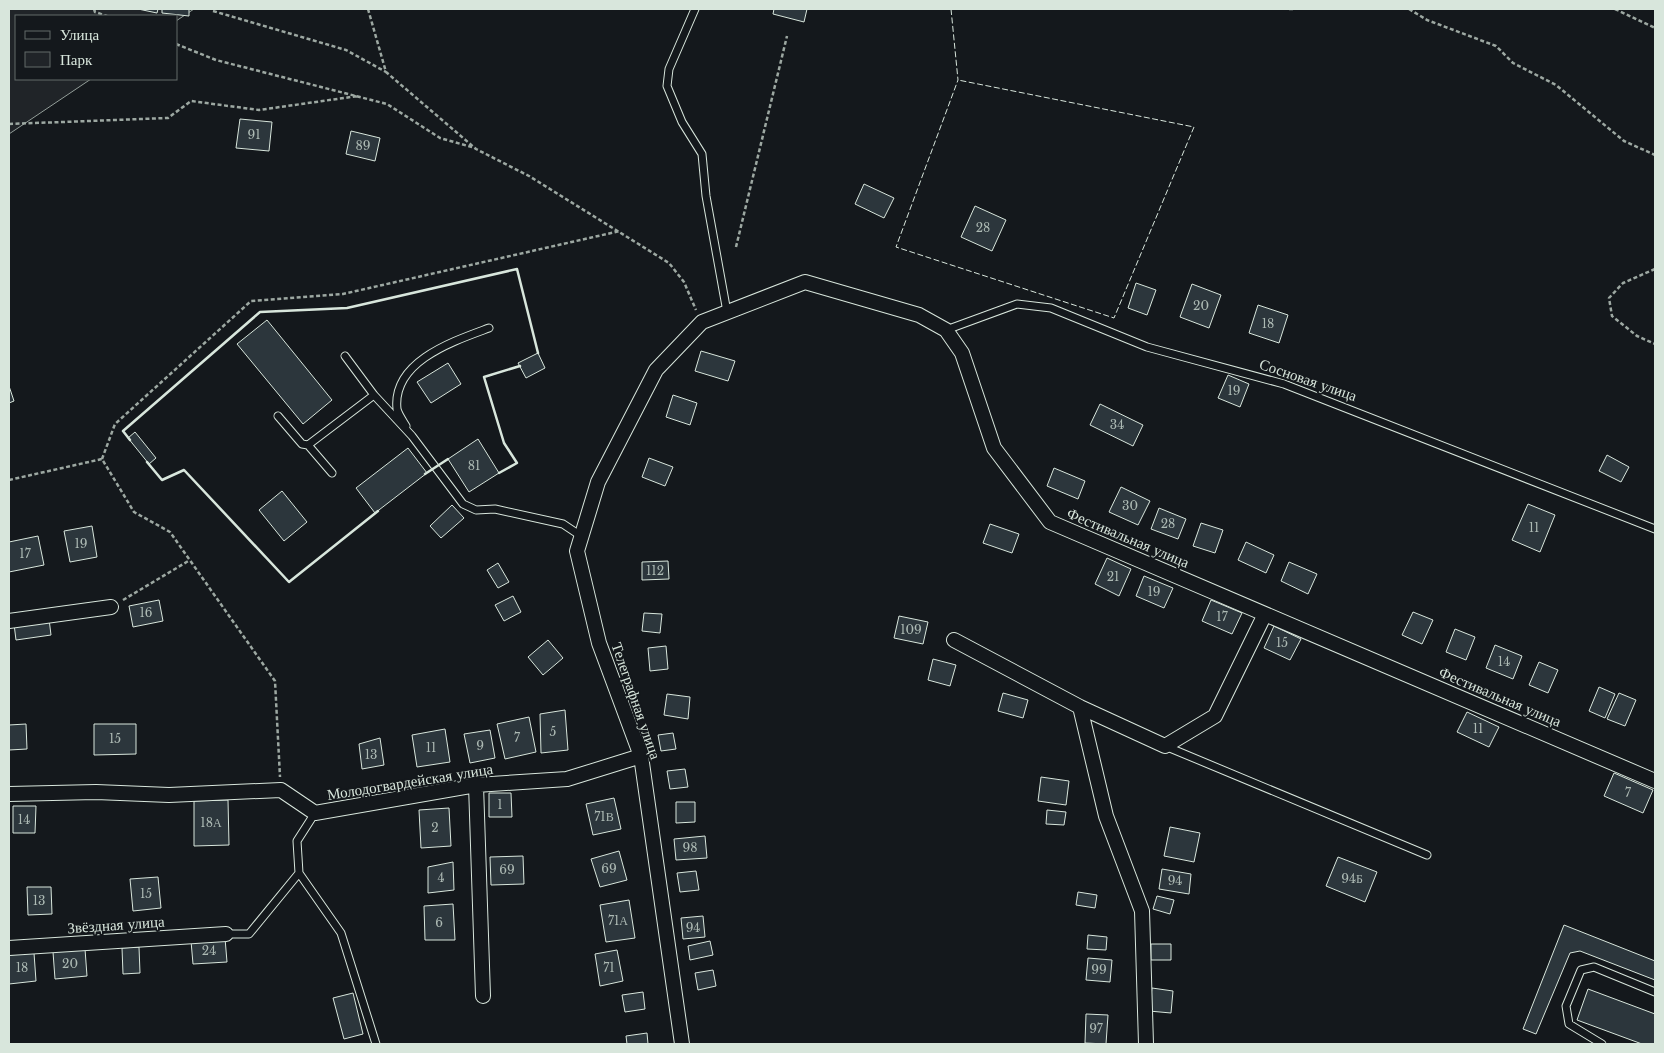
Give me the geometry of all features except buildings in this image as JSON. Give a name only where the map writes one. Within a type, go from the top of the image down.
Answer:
[{"type":"street","name":"Фестивальная улица","points":[[635,410],[656,370],[702,322],[805,282],[919,315],[946,330],[962,352],[994,448],[1050,522],[1655,781]]},
{"type":"street","name":"Телеграфная улица","points":[[635,410],[598,482],[577,551],[599,643],[641,756],[682,1044]]},
{"type":"street","points":[[9,621],[111,607]]},
{"type":"street","points":[[954,640],[1080,708],[1165,746],[1215,716],[1265,614]]},
{"type":"street","points":[[1080,708],[1106,816],[1142,911],[1146,1044]]},
{"type":"street","name":"Молодогвардейская улица","points":[[281,790],[315,813],[476,786],[567,779],[641,756]]},
{"type":"street","points":[[476,786],[483,996]]},
{"type":"street","points":[[9,794],[96,792],[169,795],[281,790]]},
{"type":"street","name":"Звёздная улица","points":[[9,948],[226,934]]},
{"type":"lane","points":[[695,9],[669,69],[667,86],[682,122],[702,154],[706,196],[727,312]]},
{"type":"lane","name":"Сосновая улица","points":[[946,330],[1017,304],[1052,308],[1147,347],[1284,384],[1655,529]]},
{"type":"lane","points":[[412,436],[397,410],[399,386],[406,372],[454,341],[489,328]]},
{"type":"lane","points":[[345,356],[374,395],[412,436],[463,504],[476,510],[495,509],[564,524],[581,536]]},
{"type":"lane","points":[[308,446],[374,395]]},
{"type":"lane","points":[[278,416],[302,444],[308,446],[332,473]]},
{"type":"lane","points":[[1165,746],[1427,855]]},
{"type":"lane","points":[[315,813],[297,841],[298,873],[341,933],[376,1044]]},
{"type":"lane","points":[[226,934],[249,934],[298,873]]},
{"type":"lane","points":[[1602,1044],[1569,1024],[1566,1006],[1581,970],[1594,967],[1655,992]]},
{"type":"path","points":[[94,9],[95,12],[104,15]]},
{"type":"path","points":[[368,9],[386,72]]},
{"type":"path","points":[[1408,9],[1427,20],[1496,46],[1513,63],[1556,84],[1624,141],[1655,155]]},
{"type":"path","points":[[1615,9],[1655,28]]},
{"type":"path","points":[[213,11],[346,50],[386,72],[476,149]]},
{"type":"path","points":[[736,246],[787,36]]},
{"type":"path","points":[[178,45],[216,60],[387,104],[440,138],[476,149],[529,176],[669,263],[684,282],[702,322]]},
{"type":"path","points":[[9,124],[168,118],[191,101],[259,110],[358,96]]},
{"type":"path","points":[[102,458],[115,424],[252,300],[343,294],[620,232]]},
{"type":"path","points":[[1655,269],[1623,283],[1608,298],[1612,316],[1637,336],[1655,344]]},
{"type":"path","points":[[9,480],[102,458]]},
{"type":"path","points":[[102,458],[134,512],[170,532],[276,681],[281,790]]},
{"type":"path","points":[[111,607],[190,560]]},
{"type":"green space","points":[[9,9],[194,9],[178,20],[178,15],[15,15],[15,80],[90,80],[9,134]]},
{"type":"fence","points":[[951,9],[958,80],[896,247],[1114,318],[1194,127],[958,80]]},
{"type":"wall","points":[[130,440],[123,431],[260,312],[347,308],[517,269],[538,353]]},
{"type":"wall","points":[[499,473],[517,463],[504,443],[484,377],[520,366]]},
{"type":"wall","points":[[425,474],[448,459]]},
{"type":"wall","points":[[147,462],[162,480],[184,470],[289,582],[378,511]]}]
